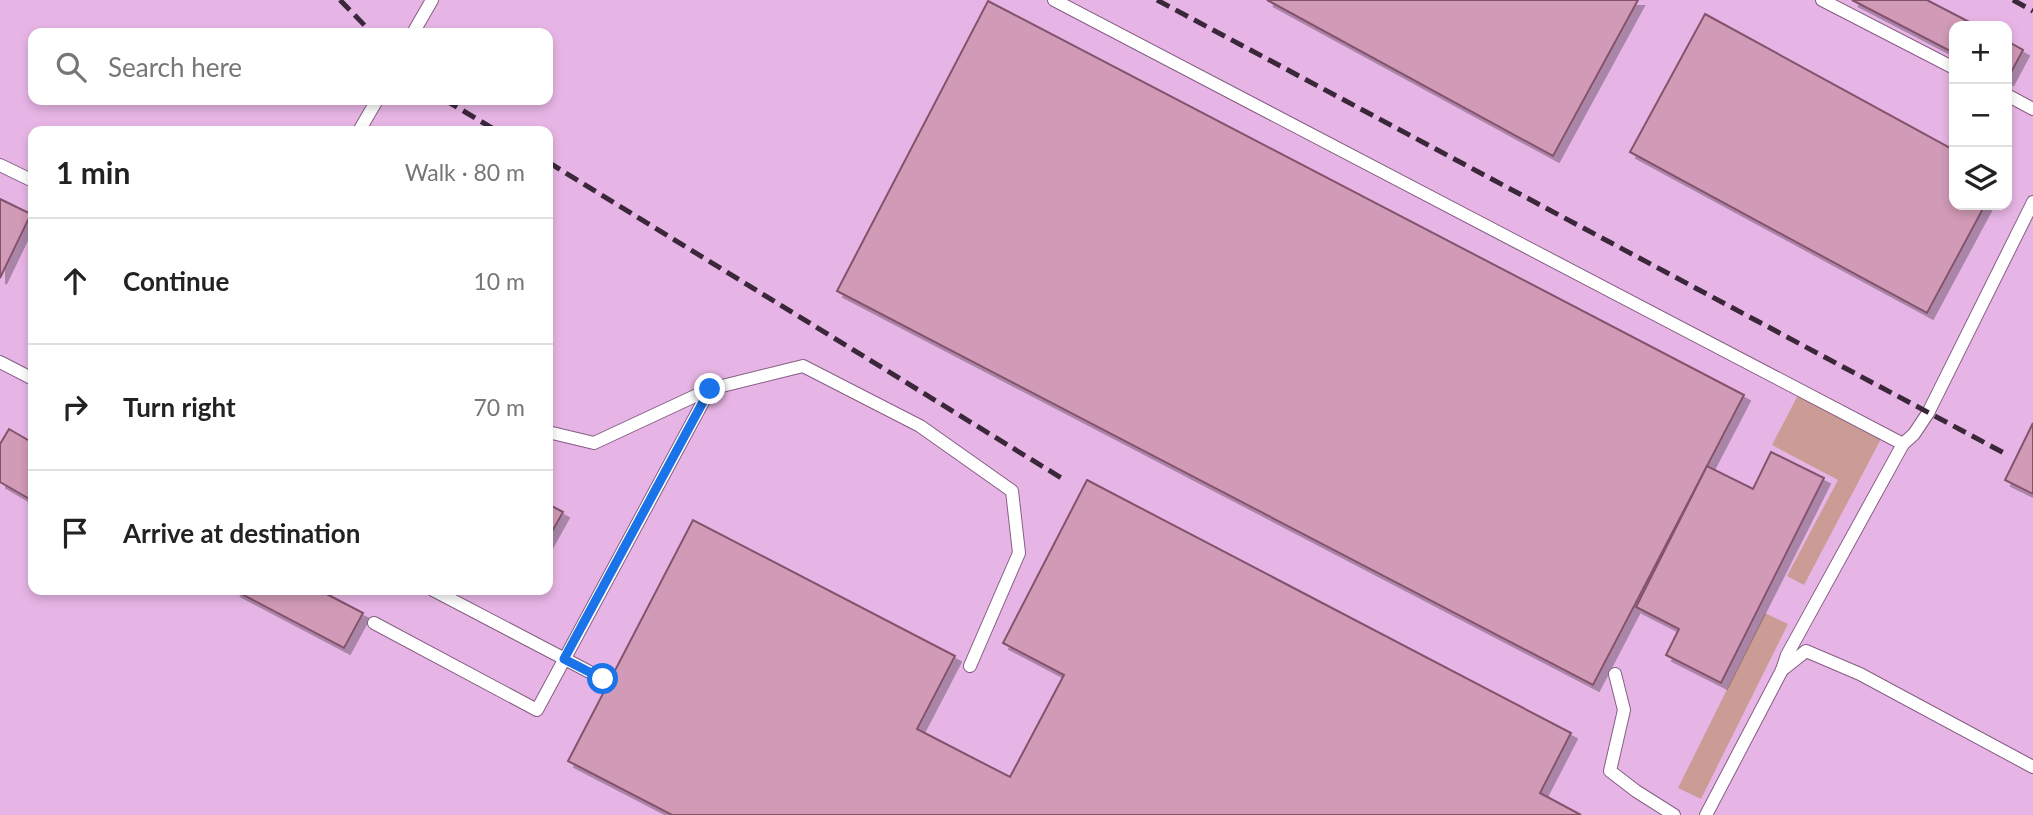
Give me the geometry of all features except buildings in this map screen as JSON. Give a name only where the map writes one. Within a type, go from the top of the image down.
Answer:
[{"type":"lane","points":[[416,28],[432,0]]},
{"type":"lane","points":[[1054,0],[1903,444]]},
{"type":"lane","points":[[1822,0],[1949,65]]},
{"type":"lane","points":[[2012,98],[2033,109]]},
{"type":"lane","points":[[362,126],[374,105]]},
{"type":"lane","points":[[0,165],[28,179]]},
{"type":"lane","points":[[1706,815],[1782,670],[1787,655],[1903,444],[1928,413],[2033,202]]},
{"type":"lane","points":[[0,362],[28,376]]},
{"type":"lane","points":[[553,433],[594,443],[710,389],[803,366],[920,426],[1012,491],[1019,553],[970,666]]},
{"type":"lane","points":[[374,623],[537,709],[710,389]]},
{"type":"lane","points":[[442,595],[603,679]]},
{"type":"lane","points":[[1782,670],[1806,651],[1860,674],[2033,767]]},
{"type":"lane","points":[[1615,674],[1624,710],[1610,771],[1674,815]]},
{"type":"shaded area","points":[[0,0],[2033,0],[2033,815],[0,815]]},
{"type":"shaded area","points":[[1798,395],[1881,439],[1804,585],[1787,576],[1838,480],[1772,445]]},
{"type":"shaded area","points":[[1765,613],[1788,624],[1701,799],[1678,788]]},
{"type":"railway","points":[[340,0],[367,28]]},
{"type":"railway","points":[[1157,0],[2004,453]]},
{"type":"railway","points":[[2013,0],[2033,11]]},
{"type":"railway","points":[[453,105],[489,126]]},
{"type":"railway","points":[[553,165],[1063,479]]},
{"type":"route","points":[[603,679],[564,659],[710,389]]}]
